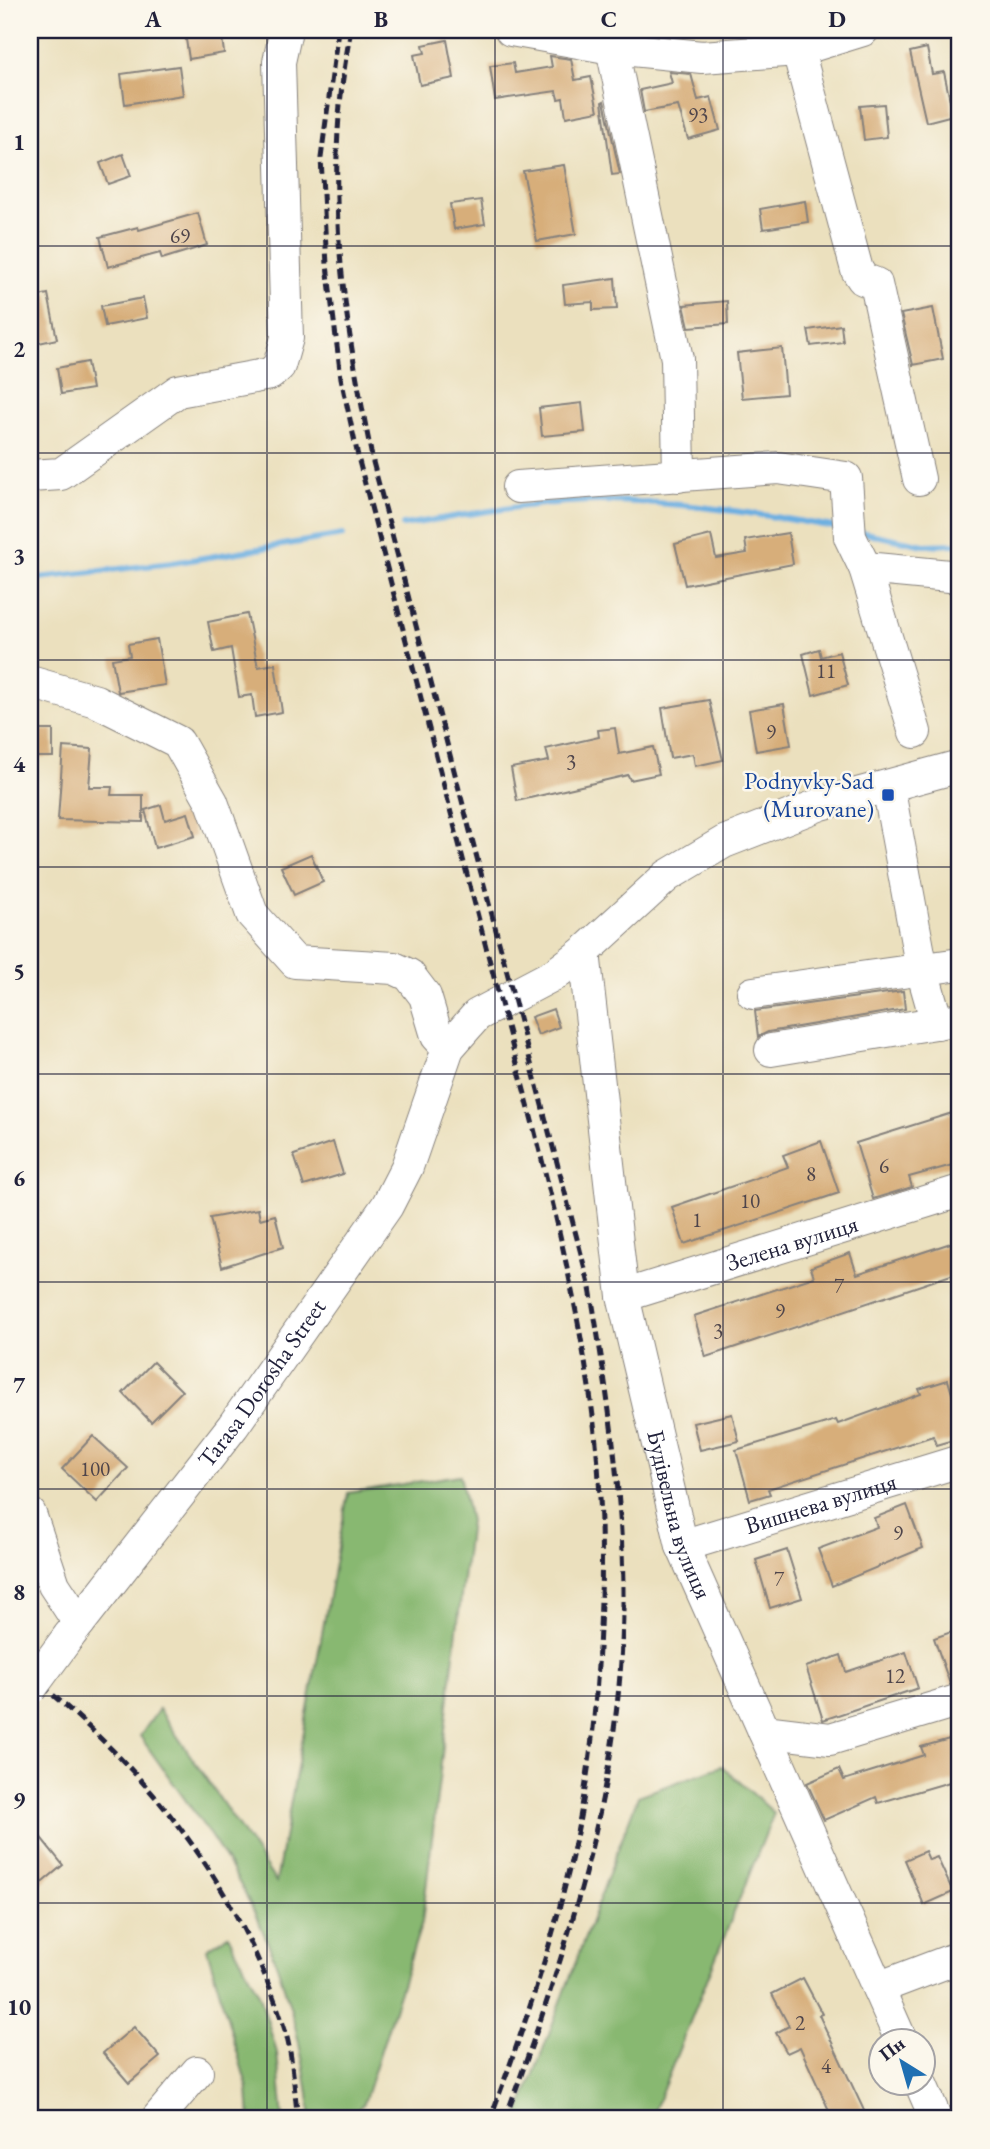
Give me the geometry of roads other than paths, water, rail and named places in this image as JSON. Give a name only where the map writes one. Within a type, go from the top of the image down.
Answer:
[{"type":"street","points":[[30,477],[61,474],[178,391],[270,374],[279,366],[287,338],[279,62],[286,30]]},
{"type":"street","points":[[511,30],[612,48],[702,57],[798,50],[863,30]]},
{"type":"street","points":[[612,48],[677,359],[679,476]]},
{"type":"street","points":[[798,50],[857,270],[863,279],[876,284],[919,479]]},
{"type":"street","points":[[518,487],[778,468],[846,478],[849,529],[865,568],[915,732]]},
{"type":"street","points":[[865,568],[960,577]]},
{"type":"street","points":[[30,682],[96,701],[178,742],[212,802],[252,914],[295,962],[394,968],[409,975],[425,996],[437,1036],[448,1048],[477,1015],[515,994],[531,989],[584,953],[667,876],[724,842],[821,804],[960,766]]},
{"type":"street","points":[[771,1050],[948,1021],[922,970],[891,802]]},
{"type":"street","name":"Будівельна вулиця","points":[[584,953],[623,1296],[682,1546],[895,2026]]},
{"type":"street","points":[[753,993],[960,964]]},
{"type":"street","name":"Tarasa Dorosha Street","points":[[30,1689],[233,1426],[387,1206],[407,1167],[448,1048]]},
{"type":"street","name":"Зелена вулиця","points":[[623,1296],[960,1191]]},
{"type":"street","name":"Вишнева вулиця","points":[[682,1546],[960,1461]]},
{"type":"street","points":[[30,1514],[54,1585],[74,1630]]},
{"type":"street","points":[[764,1731],[830,1739],[960,1700]]},
{"type":"street","points":[[878,1988],[960,1957]]},
{"type":"street","points":[[157,2119],[197,2072]]},
{"type":"street","points":[[926,2096],[936,2119]]},
{"type":"waterway","points":[[403,525],[526,506],[600,501],[690,506],[839,528]]},
{"type":"waterway","points":[[860,532],[924,545],[960,544]]},
{"type":"waterway","points":[[30,579],[172,563],[343,535]]},
{"type":"railway","points":[[338,30],[321,158],[327,265],[341,378],[359,461],[549,1189],[584,1359],[600,1488],[602,1561],[598,1670],[581,1812],[542,1968],[490,2119]]},
{"type":"railway","points":[[351,30],[342,85],[337,193],[345,300],[362,408],[373,462],[590,1288],[609,1408],[618,1488],[623,1569],[620,1676],[601,1806],[569,1932],[505,2119]]},
{"type":"railway","points":[[30,1676],[113,1751],[150,1791],[215,1878],[242,1926],[265,1976],[285,2030],[292,2062],[298,2119]]},
{"type":"place","name":"Podnyvky-Sad (Murovane)","points":[[888,795]]}]
